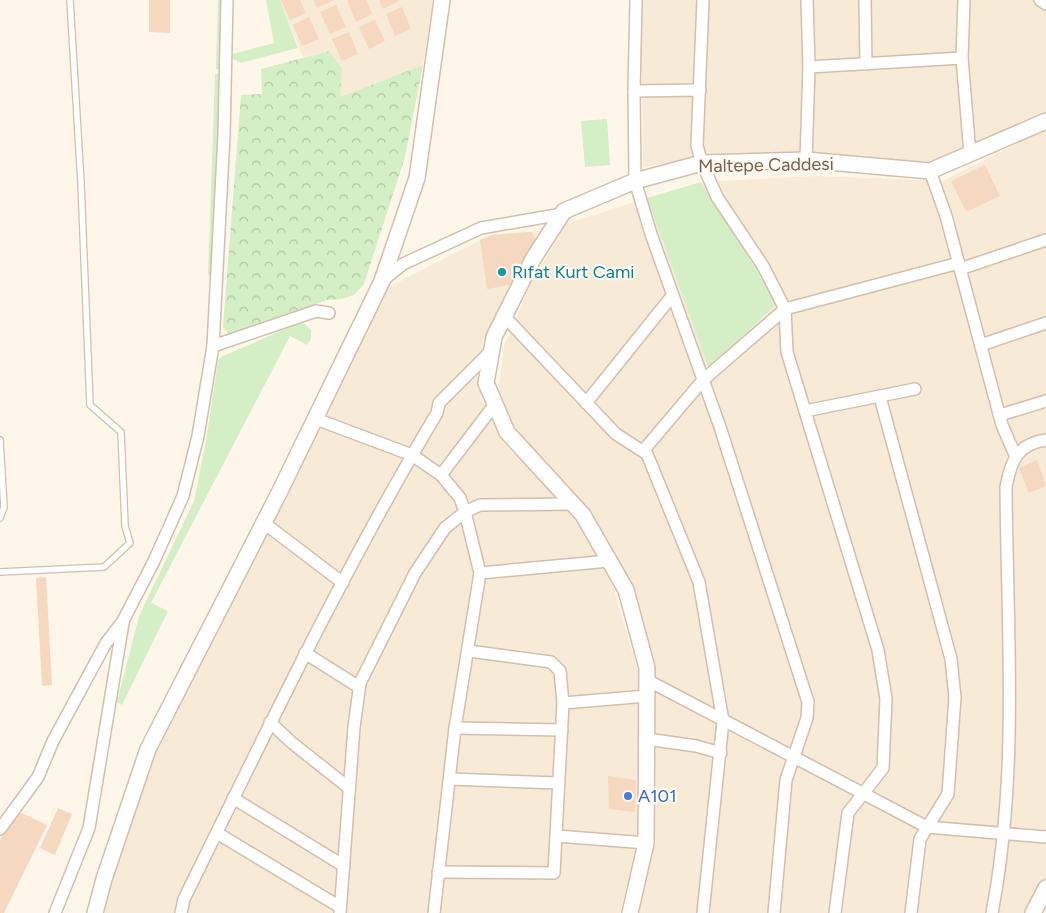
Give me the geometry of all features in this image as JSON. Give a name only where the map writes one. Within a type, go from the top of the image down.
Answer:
[{"type":"street","points":[[0,829],[38,777],[53,741],[106,643],[123,621],[154,561],[183,496],[198,436],[212,346],[224,135],[227,0]]},
{"type":"street","points":[[96,913],[104,879],[148,749],[264,523],[382,282],[417,178],[442,0]]},
{"type":"street","points":[[636,0],[635,181],[672,296],[703,380],[808,702],[807,718],[786,780],[774,913]]},
{"type":"street","points":[[704,0],[698,146],[702,163],[717,198],[763,266],[785,309],[787,352],[878,650],[886,699],[883,768],[848,813],[835,913]]},
{"type":"street","points":[[806,160],[809,67],[807,0]]},
{"type":"street","points":[[865,0],[866,64]]},
{"type":"street","points":[[964,0],[962,58],[970,154]]},
{"type":"street","points":[[809,67],[962,58]]},
{"type":"street","points":[[634,91],[700,90]]},
{"type":"street","name":"Maltepe Caddesi","points":[[562,214],[635,181],[702,163],[806,160],[930,171],[1046,121]]},
{"type":"street","points":[[930,171],[960,266],[1000,415],[1016,457]]},
{"type":"street","points":[[382,282],[403,264],[481,228],[562,214]]},
{"type":"street","points":[[562,214],[533,259],[494,337],[486,383],[507,432],[583,515],[626,590],[647,668],[646,843],[630,913]]},
{"type":"street","points":[[643,452],[703,380],[785,309],[960,266],[1046,240]]},
{"type":"street","points":[[586,403],[672,296]]},
{"type":"street","points":[[212,346],[316,311],[329,313]]},
{"type":"street","points":[[504,316],[616,434],[647,454],[698,582],[723,721],[703,913]]},
{"type":"street","points":[[981,344],[1046,323]]},
{"type":"street","points":[[180,913],[184,899],[305,653],[412,455],[438,413],[439,403],[492,350]]},
{"type":"street","points":[[805,411],[915,389]]},
{"type":"street","points":[[880,397],[952,660],[955,697],[948,794],[920,839],[910,913]]},
{"type":"street","points":[[1000,415],[1046,401]]},
{"type":"street","points":[[441,475],[495,404]]},
{"type":"street","points":[[316,418],[412,455],[441,475],[460,498],[466,512],[480,573],[469,651],[455,728],[434,913]]},
{"type":"street","points":[[992,913],[1005,834],[1010,772],[1011,673],[1006,487],[1010,466],[1021,450],[1034,442],[1046,440]]},
{"type":"street","points":[[216,833],[340,910],[359,687],[415,573],[445,528],[480,504],[573,504]]},
{"type":"street","points":[[264,523],[343,583]]},
{"type":"street","points":[[480,573],[609,561]]},
{"type":"street","points":[[54,913],[89,828],[123,621]]},
{"type":"street","points":[[438,872],[554,873],[564,703],[560,672],[551,662],[469,651]]},
{"type":"street","points":[[305,653],[359,687]]},
{"type":"street","points":[[647,680],[927,827],[1046,837]]},
{"type":"street","points":[[564,703],[646,696]]},
{"type":"street","points":[[270,722],[291,742],[349,788]]},
{"type":"street","points":[[455,728],[562,730]]},
{"type":"street","points":[[646,739],[696,746],[721,753]]},
{"type":"street","points":[[450,779],[558,783]]},
{"type":"street","points":[[233,798],[344,866]]},
{"type":"street","points":[[557,836],[646,843]]},
{"type":"street","points":[[1033,913],[1046,888]]},
{"type":"lane","points":[[0,572],[104,567],[130,543],[125,526],[121,432],[90,405],[81,183],[70,0]]},
{"type":"lane","points":[[0,440],[4,507],[0,518]]},
{"type":"shaded area","points":[[280,0],[433,0],[423,65],[340,97],[341,69],[329,51],[303,57]]},
{"type":"shaded area","points":[[641,0],[1046,0],[1046,112],[923,165],[709,156],[643,167]]},
{"type":"shaded area","points":[[1046,129],[1046,905],[1041,913],[637,913],[649,868],[656,799],[653,668],[603,539],[549,466],[511,423],[498,394],[504,346],[532,281],[566,224],[647,198],[709,369],[777,303],[701,182],[817,176],[943,181]]},
{"type":"shaded area","points":[[539,231],[483,340],[480,398],[504,443],[577,520],[612,584],[640,678],[641,779],[635,852],[620,913],[105,913],[107,893],[156,751],[387,288],[492,234]]},
{"type":"green space","points":[[218,0],[224,0],[222,69],[216,69]]},
{"type":"green space","points":[[266,0],[280,0],[298,48],[241,63],[233,59],[232,54],[274,43]]},
{"type":"green space","points":[[329,51],[342,69],[340,97],[423,65],[405,157],[364,284],[354,295],[342,299],[327,300],[247,332],[229,334],[223,327],[241,95],[262,94],[261,69]]},
{"type":"green space","points":[[215,74],[221,74],[214,275],[211,276],[208,275]]},
{"type":"green space","points":[[607,119],[610,165],[585,167],[581,121]]},
{"type":"green space","points":[[701,182],[777,303],[709,369],[647,198]]},
{"type":"green space","points":[[299,323],[305,324],[311,330],[311,339],[307,345],[290,336],[151,603],[168,611],[122,705],[117,702],[139,616],[194,501],[206,441],[218,361],[221,357]]},
{"type":"building","points":[[149,0],[170,0],[170,33],[149,32]]},
{"type":"building","points":[[281,0],[300,0],[306,13],[290,20]]},
{"type":"building","points":[[313,0],[334,0],[317,8]]},
{"type":"building","points":[[347,0],[366,0],[372,14],[356,22]]},
{"type":"building","points":[[379,0],[398,0],[399,1],[383,9]]},
{"type":"building","points":[[336,5],[346,27],[330,34],[320,12]]},
{"type":"building","points":[[402,7],[411,29],[395,36],[386,14]]},
{"type":"building","points":[[309,17],[319,39],[302,46],[293,25]]},
{"type":"building","points":[[375,20],[385,41],[369,49],[359,27]]},
{"type":"building","points":[[349,32],[358,54],[342,61],[332,39]]},
{"type":"building","points":[[985,165],[1000,196],[966,212],[951,181]]},
{"type":"building","name":"Rıfat Kurt Cami","points":[[531,232],[536,239],[514,284],[487,289],[480,240],[494,235]]},
{"type":"building","points":[[1037,460],[1046,486],[1029,493],[1019,468]]},
{"type":"building","points":[[46,577],[52,685],[42,686],[36,578]]},
{"type":"building","points":[[608,776],[636,780],[635,812],[609,809]]},
{"type":"building","points":[[58,808],[72,814],[55,855],[40,848]]},
{"type":"building","points":[[15,810],[47,825],[4,913],[0,913],[0,840]]},
{"type":"place","name":"Rıfat Kurt Cami","points":[[502,272]]},
{"type":"place","name":"A101","points":[[628,796]]}]
